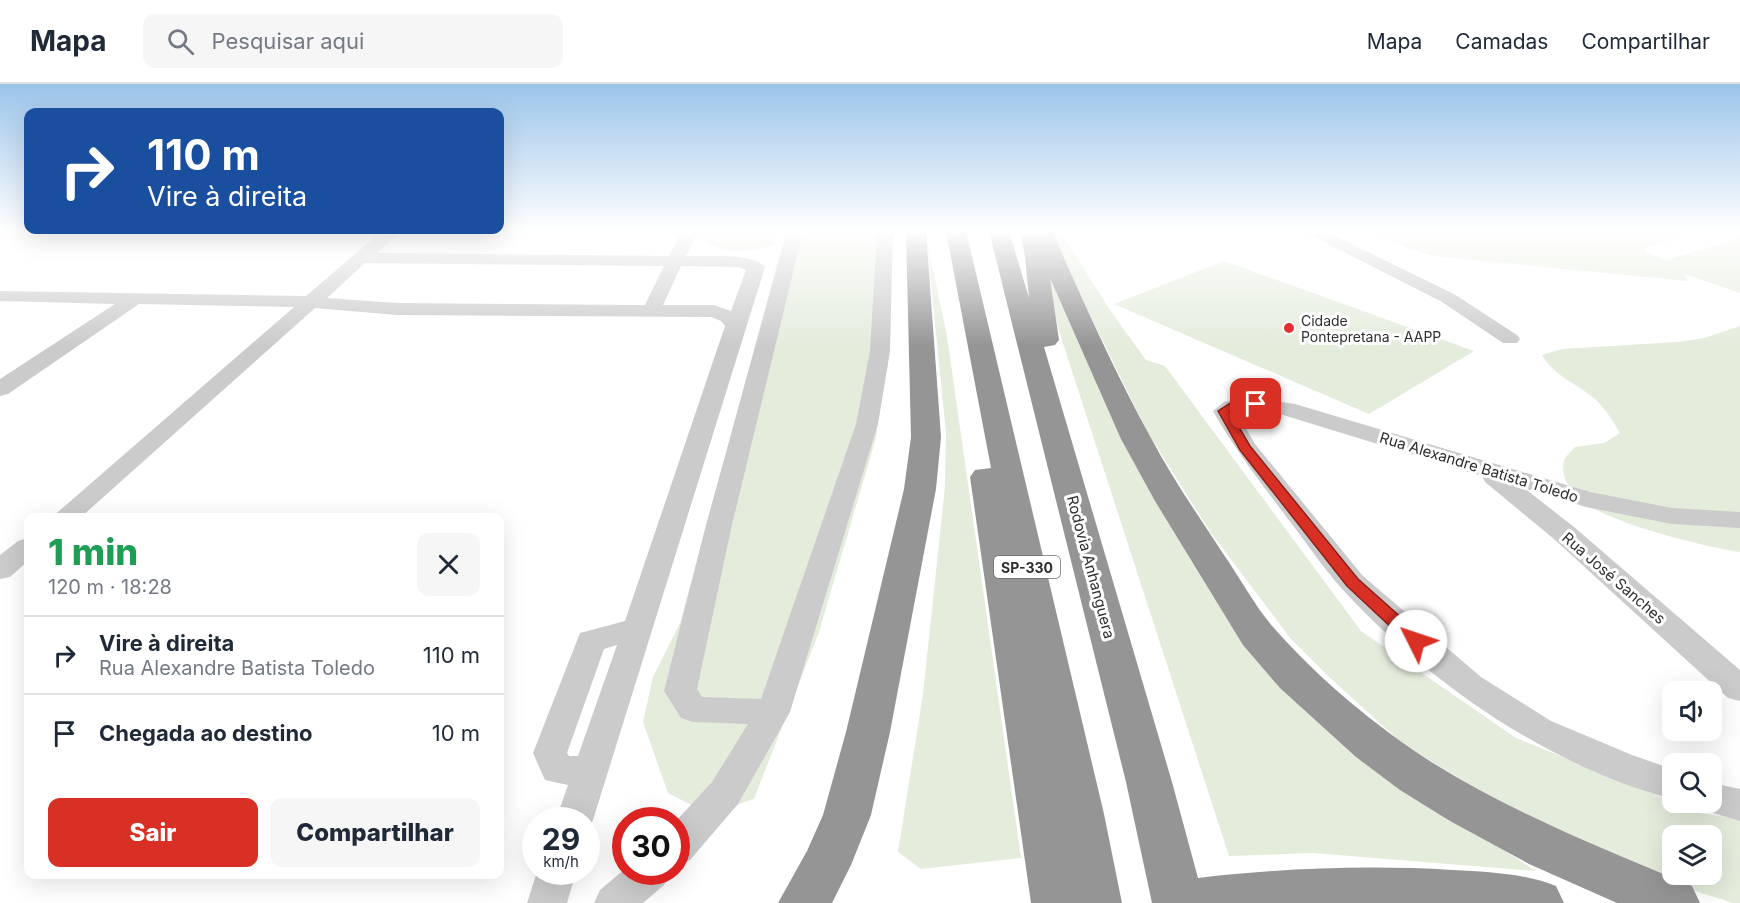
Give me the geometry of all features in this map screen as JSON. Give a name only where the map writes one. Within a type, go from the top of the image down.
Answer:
[{"type":"highway","points":[[804,903],[826,865],[847,815],[868,732],[920,489],[926,437],[918,269]]},
{"type":"highway","points":[[945,269],[962,344],[980,441],[1058,903]]},
{"type":"highway","name":"SP-330","points":[[964,269],[1078,802],[1096,903]]},
{"type":"highway","name":"Rodovia Anhanguera","points":[[1009,269],[1149,782],[1178,903]]},
{"type":"highway","points":[[1038,269],[1048,355],[1060,409],[1065,472]]},
{"type":"highway","points":[[1058,269],[1092,348],[1136,439],[1172,501],[1257,634],[1295,677],[1371,744],[1416,776],[1467,807],[1547,848],[1674,903]]},
{"type":"highway","points":[[1149,782],[1191,903]]},
{"type":"highway","points":[[1382,890],[1449,903]]},
{"type":"highway","points":[[1196,903],[1289,894],[1382,890],[1514,898],[1538,903]]},
{"type":"street","points":[[70,513],[349,269]]},
{"type":"street","points":[[651,311],[672,269]]},
{"type":"street","points":[[579,807],[755,269]]},
{"type":"street","points":[[773,712],[693,709],[680,691],[718,529],[785,269]]},
{"type":"street","points":[[690,832],[725,793],[773,712],[867,424],[880,351],[884,269]]},
{"type":"street","points":[[1389,269],[1448,298],[1510,339]]},
{"type":"street","points":[[0,296],[314,302],[397,309],[714,311],[728,317],[735,326]]},
{"type":"street","points":[[0,389],[136,298]]},
{"type":"street","name":"Rua Alexandre Batista Toledo","points":[[1662,780],[1619,765],[1539,730],[1470,686],[1353,583],[1245,447],[1224,411],[1235,404],[1256,404],[1287,409],[1586,499],[1672,516],[1740,520]]},
{"type":"street","name":"Rua José Sanches","points":[[1485,470],[1564,533],[1740,689]]},
{"type":"street","points":[[1564,533],[1586,499]]},
{"type":"street","points":[[0,570],[24,550]]},
{"type":"street","points":[[591,771],[558,770],[550,753],[591,641],[638,629]]},
{"type":"street","points":[[1722,800],[1740,805]]},
{"type":"street","points":[[547,903],[553,885]]},
{"type":"street","points":[[614,903],[635,885]]},
{"type":"green space","points":[[776,269],[892,269],[888,365],[881,394],[876,438],[819,632],[754,799],[709,814],[668,793],[643,722],[653,677],[680,623]]},
{"type":"green space","points":[[929,269],[933,269],[947,336],[1021,858],[921,869],[898,852],[923,694],[945,487],[946,432]]},
{"type":"green space","points":[[1045,269],[1047,269],[1136,464],[1383,771],[1536,871],[1313,853],[1229,856],[1059,331]]},
{"type":"green space","points":[[1067,269],[1084,269],[1146,360],[1165,366],[1361,631],[1516,738],[1662,798],[1662,813],[1700,813],[1740,819],[1740,903],[1733,903],[1679,885],[1722,885],[1722,825],[1662,825],[1662,878],[1526,819],[1403,744],[1291,639],[1211,533],[1148,433]]},
{"type":"green space","name":"Cidade Pontepretana - AAPP","points":[[1203,269],[1247,269],[1474,351],[1369,414],[1114,304]]},
{"type":"green space","points":[[1568,269],[1740,269],[1740,293],[1685,274],[1688,281]]},
{"type":"green space","points":[[1740,326],[1740,552],[1703,545],[1631,524],[1609,516],[1578,498],[1564,476],[1563,466],[1566,457],[1575,447],[1604,443],[1620,433],[1599,403],[1559,374],[1542,355],[1562,349],[1678,342],[1704,338]]},
{"type":"place","name":"Cidade Pontepretana - AAPP","points":[[1289,328]]},
{"type":"route","points":[[1256,404],[1235,404],[1224,411],[1245,447],[1353,583],[1416,641]]}]
